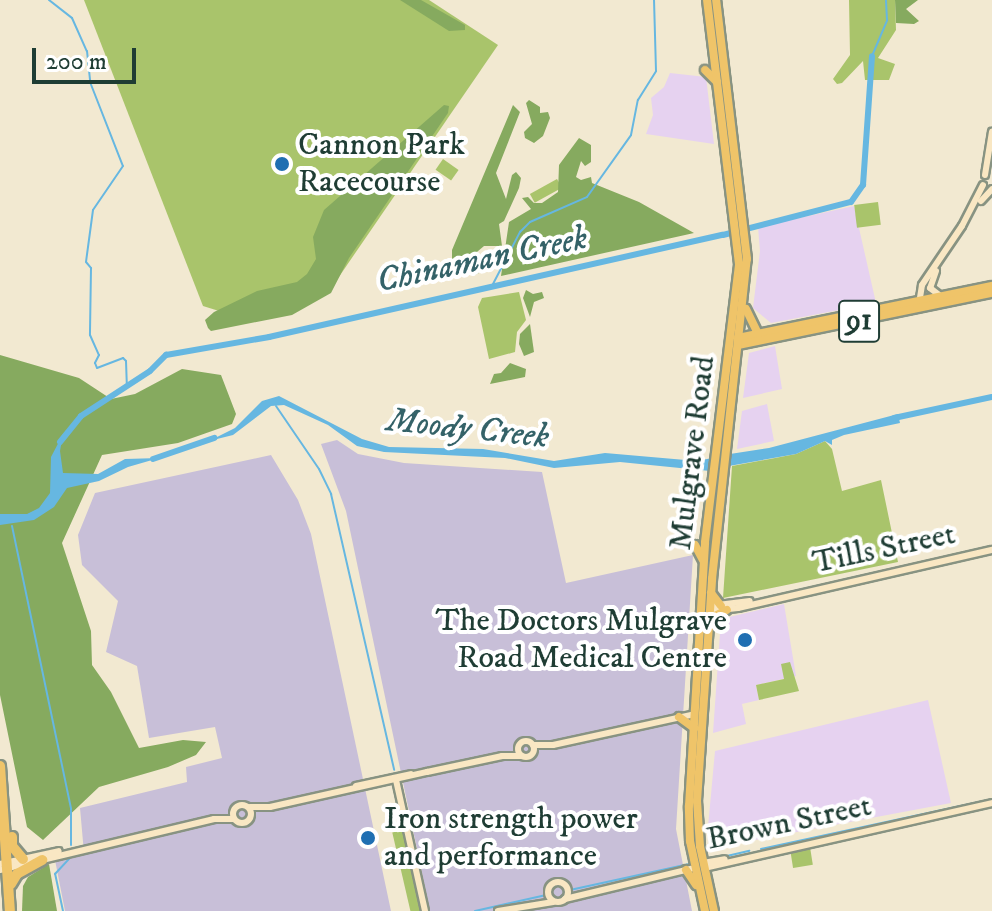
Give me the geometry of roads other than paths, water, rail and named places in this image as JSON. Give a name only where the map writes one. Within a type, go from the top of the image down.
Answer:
[{"type":"highway","points":[[0,767],[12,846],[23,859]]},
{"type":"highway","points":[[0,767],[4,866],[10,890],[10,911]]},
{"type":"highway","points":[[10,890],[14,876],[42,860]]},
{"type":"main road","name":"Mulgrave Road","points":[[707,0],[742,228],[744,300],[707,610]]},
{"type":"main road","name":"Mulgrave Road","points":[[705,911],[697,829],[699,714],[707,610],[705,542],[739,272],[744,205],[716,0]]},
{"type":"main road","points":[[714,52],[705,68],[718,83]]},
{"type":"main road","points":[[744,205],[751,194]]},
{"type":"main road","name":"91","points":[[730,344],[740,345],[779,337],[992,286]]},
{"type":"main road","name":"91","points":[[740,345],[758,334],[881,310],[992,293]]},
{"type":"main road","points":[[744,300],[758,334]]},
{"type":"main road","points":[[705,542],[716,540]]},
{"type":"main road","points":[[695,545],[704,564]]},
{"type":"main road","points":[[711,593],[724,608]]},
{"type":"main road","points":[[707,610],[724,608]]},
{"type":"main road","name":"Mulgrave Road","points":[[699,714],[694,728],[689,822],[714,911]]},
{"type":"main road","points":[[679,717],[694,728]]},
{"type":"street","points":[[881,310],[908,301],[962,226],[990,173],[992,132]]},
{"type":"street","points":[[962,226],[992,189],[983,185]]},
{"type":"street","points":[[942,257],[930,288],[942,297]]},
{"type":"street","points":[[921,304],[931,273]]},
{"type":"street","points":[[921,304],[922,285]]},
{"type":"street","name":"Tills Street","points":[[724,608],[992,550]]},
{"type":"street","points":[[234,815],[243,822],[250,811],[502,756],[528,757],[553,745],[699,714]]},
{"type":"street","points":[[502,756],[524,742],[553,745]]},
{"type":"street","points":[[533,745],[533,753]]},
{"type":"street","points":[[518,748],[521,756]]},
{"type":"street","points":[[399,791],[403,782],[427,772]]},
{"type":"street","points":[[348,790],[417,776]]},
{"type":"street","points":[[394,779],[425,911]]},
{"type":"street","points":[[394,779],[406,823]]},
{"type":"street","points":[[385,783],[391,786],[398,799]]},
{"type":"street","name":"Brown Street","points":[[566,895],[992,803]]},
{"type":"street","points":[[4,866],[23,859],[234,815],[243,806],[250,811]]},
{"type":"street","points":[[4,866],[42,860],[110,842]]},
{"type":"street","points":[[498,911],[542,901],[556,903],[566,895],[562,883],[556,881],[551,886],[550,895],[556,903]]},
{"type":"street","points":[[542,901],[550,895]]},
{"type":"water","points":[[279,396],[362,439],[389,447],[483,449],[554,461],[605,453],[697,461],[712,458],[710,471],[620,462],[554,468],[505,458],[384,452],[357,446],[328,425],[284,405],[271,406],[233,435],[209,441],[235,428],[262,401]]},
{"type":"water","points":[[898,414],[900,423],[844,435],[832,440],[832,445],[825,441],[796,454],[729,466],[730,454],[769,448]]},
{"type":"water","points":[[63,434],[60,451],[63,473],[98,474],[125,459],[159,458],[128,467],[99,481],[67,488],[54,507],[34,520],[0,525],[0,514],[27,514],[39,508],[50,493],[51,457]]},
{"type":"waterway","points":[[49,0],[72,18],[87,51],[90,82],[123,166],[93,210],[86,262],[91,268],[90,335],[99,355],[95,363],[97,368],[123,358],[126,361],[127,386]]},
{"type":"waterway","points":[[493,284],[520,232],[530,222],[587,197],[631,135],[638,100],[656,71],[654,0]]},
{"type":"waterway","name":"Chinaman Creek","points":[[872,56],[887,20],[886,0]]},
{"type":"waterway","name":"Chinaman Creek","points":[[60,442],[81,416],[150,371],[166,355],[269,337],[723,235],[851,202],[863,185],[872,56]]},
{"type":"waterway","name":"Moody Creek","points":[[894,418],[992,397]]},
{"type":"waterway","points":[[276,406],[319,469],[331,494],[394,770]]},
{"type":"waterway","name":"Moody Creek","points":[[153,459],[214,438]]},
{"type":"waterway","points":[[12,526],[71,809],[71,845]]},
{"type":"waterway","points":[[761,849],[992,799]]},
{"type":"waterway","points":[[727,856],[749,851]]},
{"type":"waterway","points":[[63,911],[55,874],[71,857]]},
{"type":"waterway","points":[[570,890],[689,864]]},
{"type":"waterway","points":[[475,911],[546,895]]},
{"type":"place","name":"Cannon Park Racecourse","points":[[282,164]]},
{"type":"place","name":"The Doctors Mulgrave Road Medical Centre","points":[[745,640]]},
{"type":"place","name":"Iron strength power and performance","points":[[368,838]]}]
